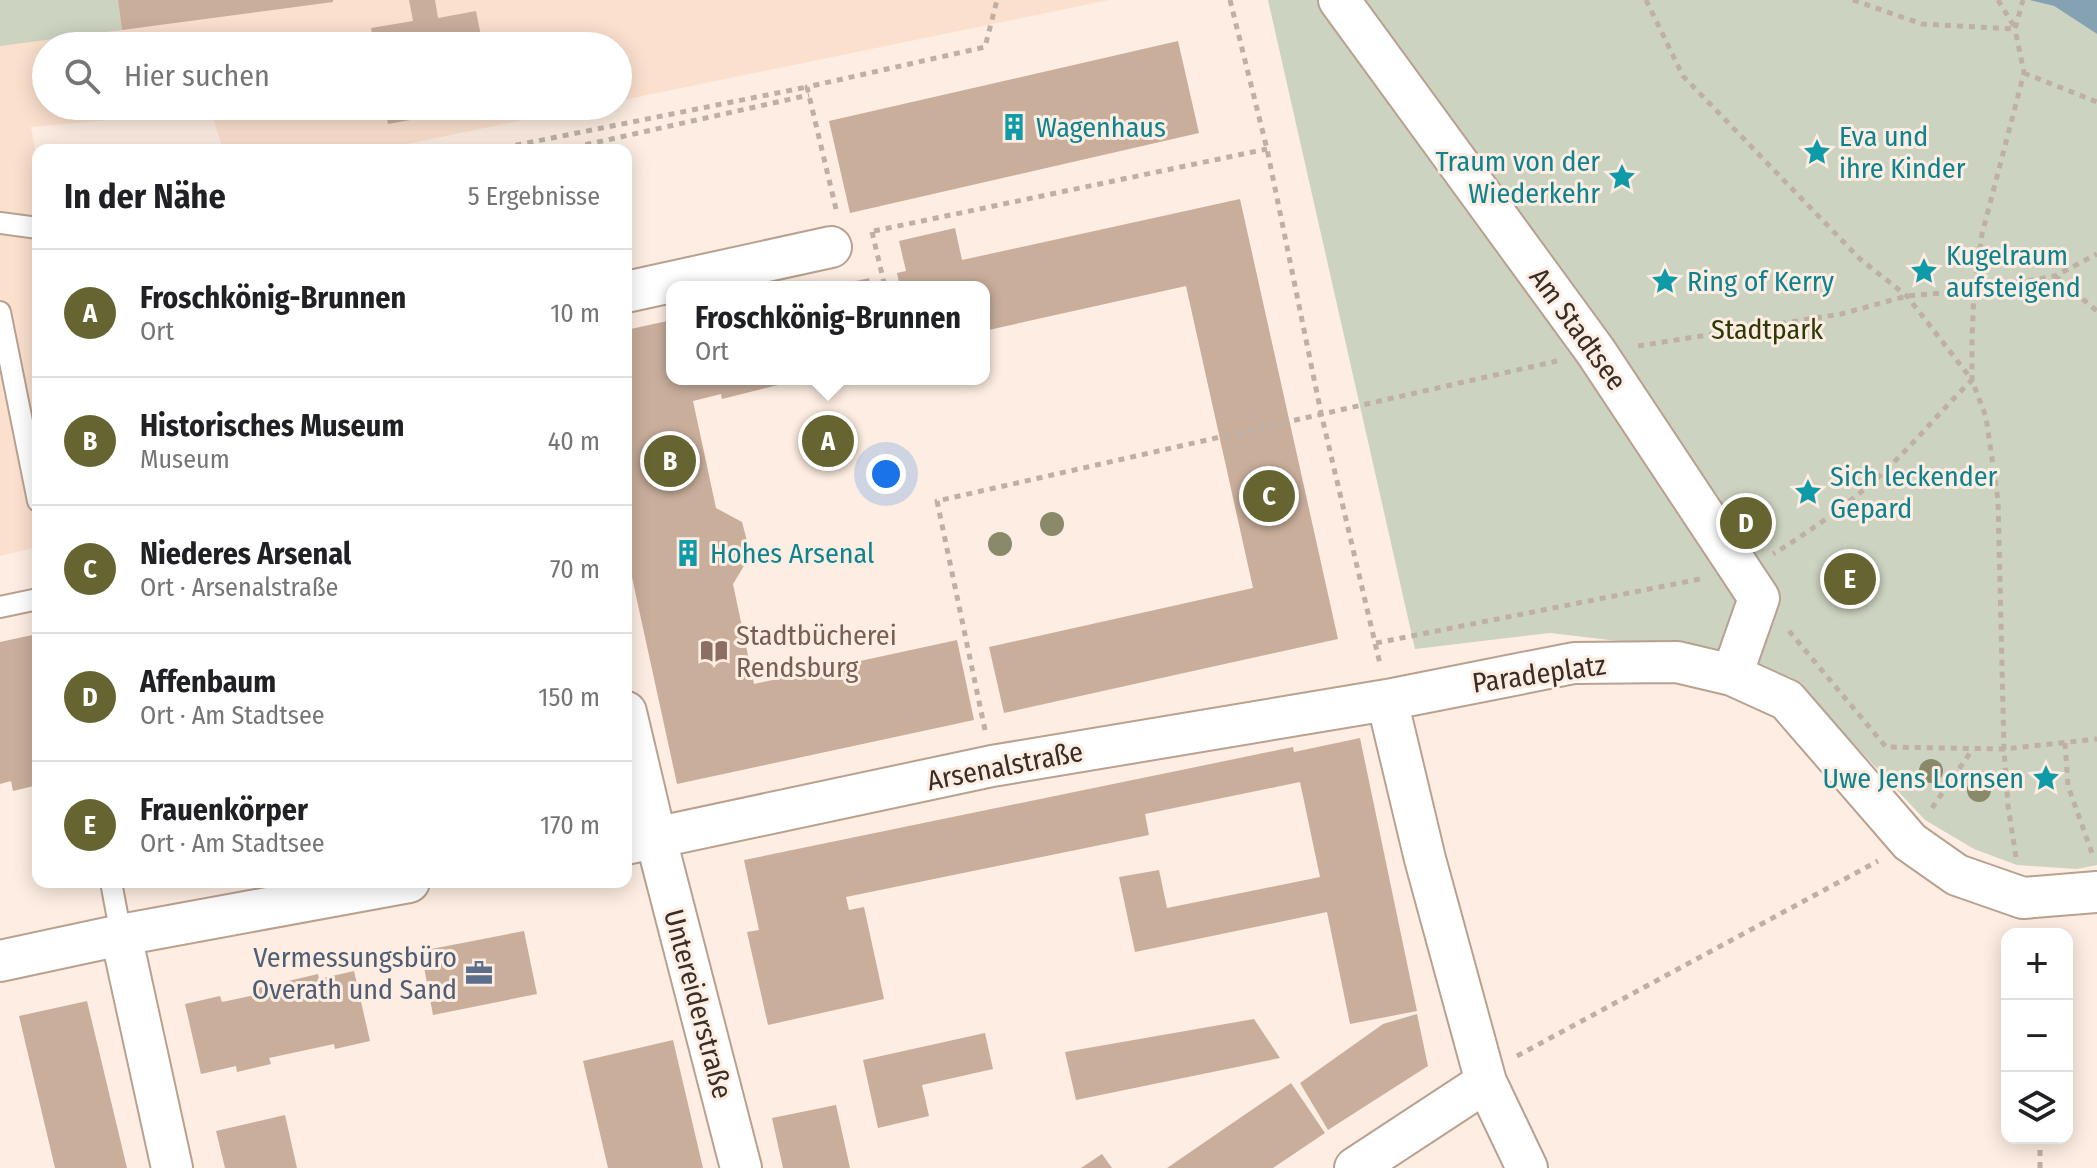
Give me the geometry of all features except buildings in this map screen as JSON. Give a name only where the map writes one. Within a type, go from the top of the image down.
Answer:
[{"type":"street","name":"Am Stadtsee","points":[[1339,0],[1596,352],[1751,584]]},
{"type":"street","points":[[632,290],[834,231]]},
{"type":"street","points":[[1732,675],[1751,584]]},
{"type":"street","name":"Paradeplatz","points":[[1387,700],[1574,663],[1677,662],[1732,675],[1787,700],[1910,842],[1957,875],[2023,898],[2097,892]]},
{"type":"street","points":[[1387,700],[1425,859],[1486,1082],[1527,1168]]},
{"type":"street","name":"Arsenalstraße","points":[[641,842],[992,766],[1387,700]]},
{"type":"street","name":"Untereiderstraße","points":[[632,764],[641,842],[741,1168]]},
{"type":"street","points":[[0,961],[121,935],[376,888]]},
{"type":"street","points":[[121,935],[172,1168]]},
{"type":"street","points":[[1355,1168],[1486,1082]]},
{"type":"lane","points":[[0,223],[32,227]]},
{"type":"lane","points":[[0,312],[32,471]]},
{"type":"lane","points":[[0,607],[32,600]]},
{"type":"lane","points":[[112,888],[121,935]]},
{"type":"path","points":[[522,144],[807,87],[985,47],[997,0]]},
{"type":"path","points":[[1230,0],[1267,149],[1321,413],[1387,700]]},
{"type":"path","points":[[1646,0],[1683,76],[1860,259],[1907,296],[1972,380],[1986,417],[1998,500],[2004,749],[2008,806],[2023,898]]},
{"type":"path","points":[[1853,0],[1922,24],[2015,29]]},
{"type":"path","points":[[1376,643],[1751,584],[1805,534],[1891,466],[1972,380],[1974,290],[1982,234],[2024,73],[2015,29],[1998,0]]},
{"type":"path","points":[[2015,29],[2023,0]]},
{"type":"path","points":[[2024,73],[2097,102]]},
{"type":"path","points":[[807,87],[834,231]]},
{"type":"path","points":[[589,144],[809,95]]},
{"type":"path","points":[[874,231],[1267,149]]},
{"type":"path","points":[[992,766],[937,501],[1596,352],[1841,314],[1907,296],[1974,290],[2055,276],[2097,254]]},
{"type":"path","points":[[2055,276],[2097,311]]},
{"type":"path","points":[[1751,584],[1886,747],[2004,749],[2097,739]]},
{"type":"path","points":[[2065,743],[2068,786],[2097,865]]},
{"type":"path","points":[[1486,1082],[1515,1057],[1910,842],[1972,750]]},
{"type":"path","points":[[2040,1144],[2040,1168]]},
{"type":"shaded area","points":[[0,0],[1109,0],[632,98],[632,32],[32,32],[32,120],[110,120],[31,127],[34,144],[32,548],[0,556]]},
{"type":"shaded area","points":[[214,120],[524,120],[407,144],[221,144]]},
{"type":"green space","points":[[0,0],[118,0],[122,30],[32,32],[32,42],[0,46]]},
{"type":"green space","name":"Stadtpark","points":[[1268,0],[2029,0],[2054,6],[2097,34],[2097,865],[2077,869],[2017,865],[1974,849],[1925,820],[1791,677],[1687,649],[1550,633],[1415,649]]},
{"type":"water","points":[[2029,0],[2097,0],[2097,34],[2054,6]]},
{"type":"place","name":"Wagenhaus","points":[[1014,127]]},
{"type":"place","name":"Eva und ihre Kinder","points":[[1817,152]]},
{"type":"place","name":"Traum von der Wiederkehr","points":[[1622,177]]},
{"type":"place","name":"Kugelraum aufsteigend","points":[[1924,271]]},
{"type":"place","name":"Ring of Kerry","points":[[1665,281]]},
{"type":"place","name":"Froschkönig-Brunnen","points":[[828,441]]},
{"type":"place","name":"Historisches Museum","points":[[670,461]]},
{"type":"place","name":"Sich leckender Gepard","points":[[1808,492]]},
{"type":"place","name":"Niederes Arsenal","points":[[1269,496]]},
{"type":"place","name":"Affenbaum","points":[[1746,523]]},
{"type":"place","name":"Hohes Arsenal","points":[[688,553]]},
{"type":"place","name":"Frauenkörper","points":[[1850,579]]},
{"type":"place","name":"Stadtbücherei Rendsburg","points":[[714,651]]},
{"type":"place","name":"Uwe Jens Lornsen","points":[[2046,778]]},
{"type":"place","name":"Vermessungsbüro Overath und Sand","points":[[479,973]]}]
